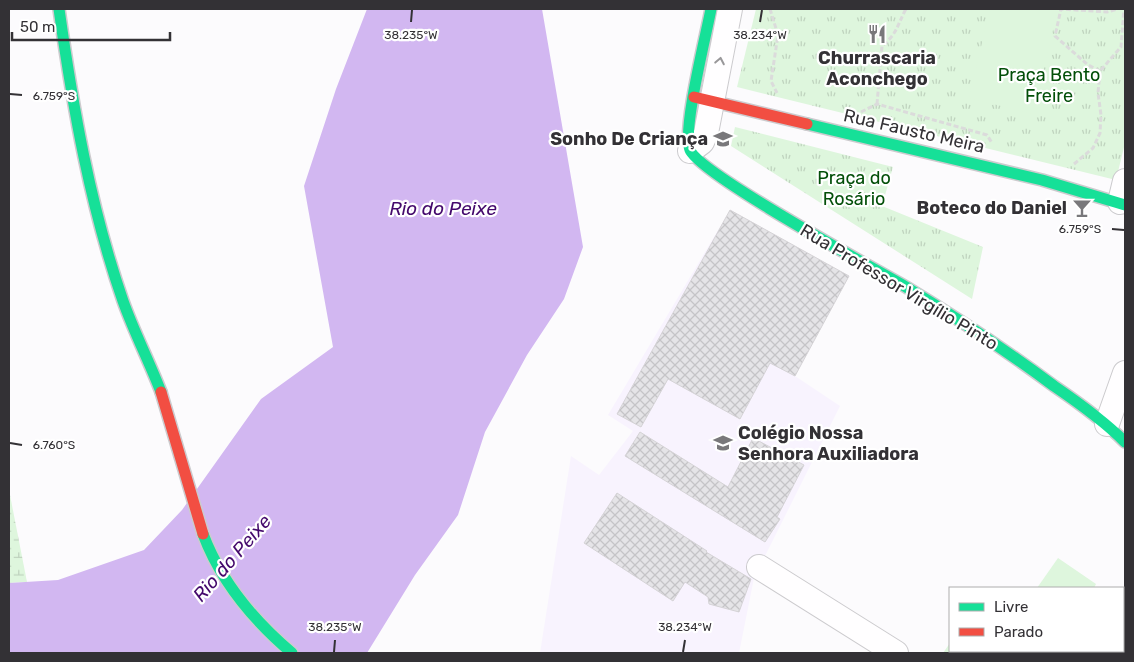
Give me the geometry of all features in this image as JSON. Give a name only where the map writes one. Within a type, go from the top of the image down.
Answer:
[{"type":"street","points":[[59,9],[84,154],[102,234],[123,302],[163,397],[199,523],[211,553],[236,595],[256,623],[292,653]]},
{"type":"street","points":[[693,144],[706,133],[703,99],[711,9]]},
{"type":"street","points":[[703,99],[730,9]]},
{"type":"street","name":"Rua Fausto Meira","points":[[703,99],[1042,180],[1123,196]]},
{"type":"street","name":"Rua Professor Virgílio Pinto","points":[[693,144],[703,164],[740,190],[907,288],[1022,362],[1107,424],[1125,442]]},
{"type":"street","points":[[1107,424],[1125,374]]},
{"type":"street","points":[[759,567],[896,653]]},
{"type":"path","points":[[770,9],[778,35],[771,81],[777,93],[785,95]]},
{"type":"path","points":[[877,104],[882,46],[892,38],[899,28],[906,9]]},
{"type":"path","points":[[1100,71],[1088,65],[1055,36],[1061,9],[1107,12],[1118,9]]},
{"type":"path","points":[[1064,163],[1073,165],[1084,157],[1093,148],[1100,133],[1101,115],[1098,93],[1100,71],[1121,47],[1124,9]]},
{"type":"path","points":[[852,110],[861,112],[877,104],[987,135],[993,146]]},
{"type":"shaded area","name":"Colégio Nossa Senhora Auxiliadora","points":[[730,210],[849,276],[795,376],[840,406],[754,578],[739,653],[540,653],[571,456],[599,475],[633,431],[608,415]]},
{"type":"green space","name":"Praça Bento Freire","points":[[756,9],[1125,9],[1125,143],[1116,180],[737,87]]},
{"type":"green space","points":[[990,9],[1058,9],[1033,114],[969,98]]},
{"type":"green space","name":"Praça do Rosário","points":[[735,127],[893,167],[882,206],[983,247],[972,299],[731,146]]},
{"type":"green space","points":[[9,490],[27,582],[9,583]]},
{"type":"green space","points":[[1058,558],[1096,584],[1094,587],[1038,587]]},
{"type":"green space","points":[[949,644],[949,652],[1054,652],[1053,653],[943,653]]},
{"type":"water","name":"Rio do Peixe","points":[[367,9],[542,9],[583,247],[564,299],[527,355],[485,432],[458,515],[415,575],[367,653],[9,653],[9,583],[58,580],[144,550],[182,510],[261,399],[333,347],[304,186],[336,89]]},
{"type":"building","points":[[730,210],[849,276],[795,376],[770,363],[740,419],[668,379],[641,427],[617,414]]},
{"type":"building","points":[[640,432],[728,487],[753,438],[804,465],[777,517],[780,519],[765,542],[625,456]]},
{"type":"building","points":[[617,493],[706,552],[751,579],[739,612],[709,604],[708,597],[685,582],[673,601],[584,543]]},
{"type":"traffic: fast","points":[[59,9],[84,157],[101,229],[123,301],[161,392]]},
{"type":"traffic: fast","points":[[711,9],[689,123],[688,139],[690,150],[701,162],[754,199],[906,287],[982,335],[1082,405],[1125,442]]},
{"type":"traffic: fast","points":[[807,124],[1042,180],[1125,205]]},
{"type":"traffic: fast","points":[[203,534],[219,568],[251,614],[292,653]]},
{"type":"traffic: jam","points":[[694,97],[807,124]]},
{"type":"traffic: jam","points":[[161,392],[203,534]]},
{"type":"place","name":"Churrascaria Aconchego","points":[[877,34]]},
{"type":"place","name":"Sonho De Criança","points":[[723,139]]},
{"type":"place","name":"Boteco do Daniel","points":[[1082,208]]},
{"type":"place","name":"Colégio Nossa Senhora Auxiliadora","points":[[723,443]]}]
